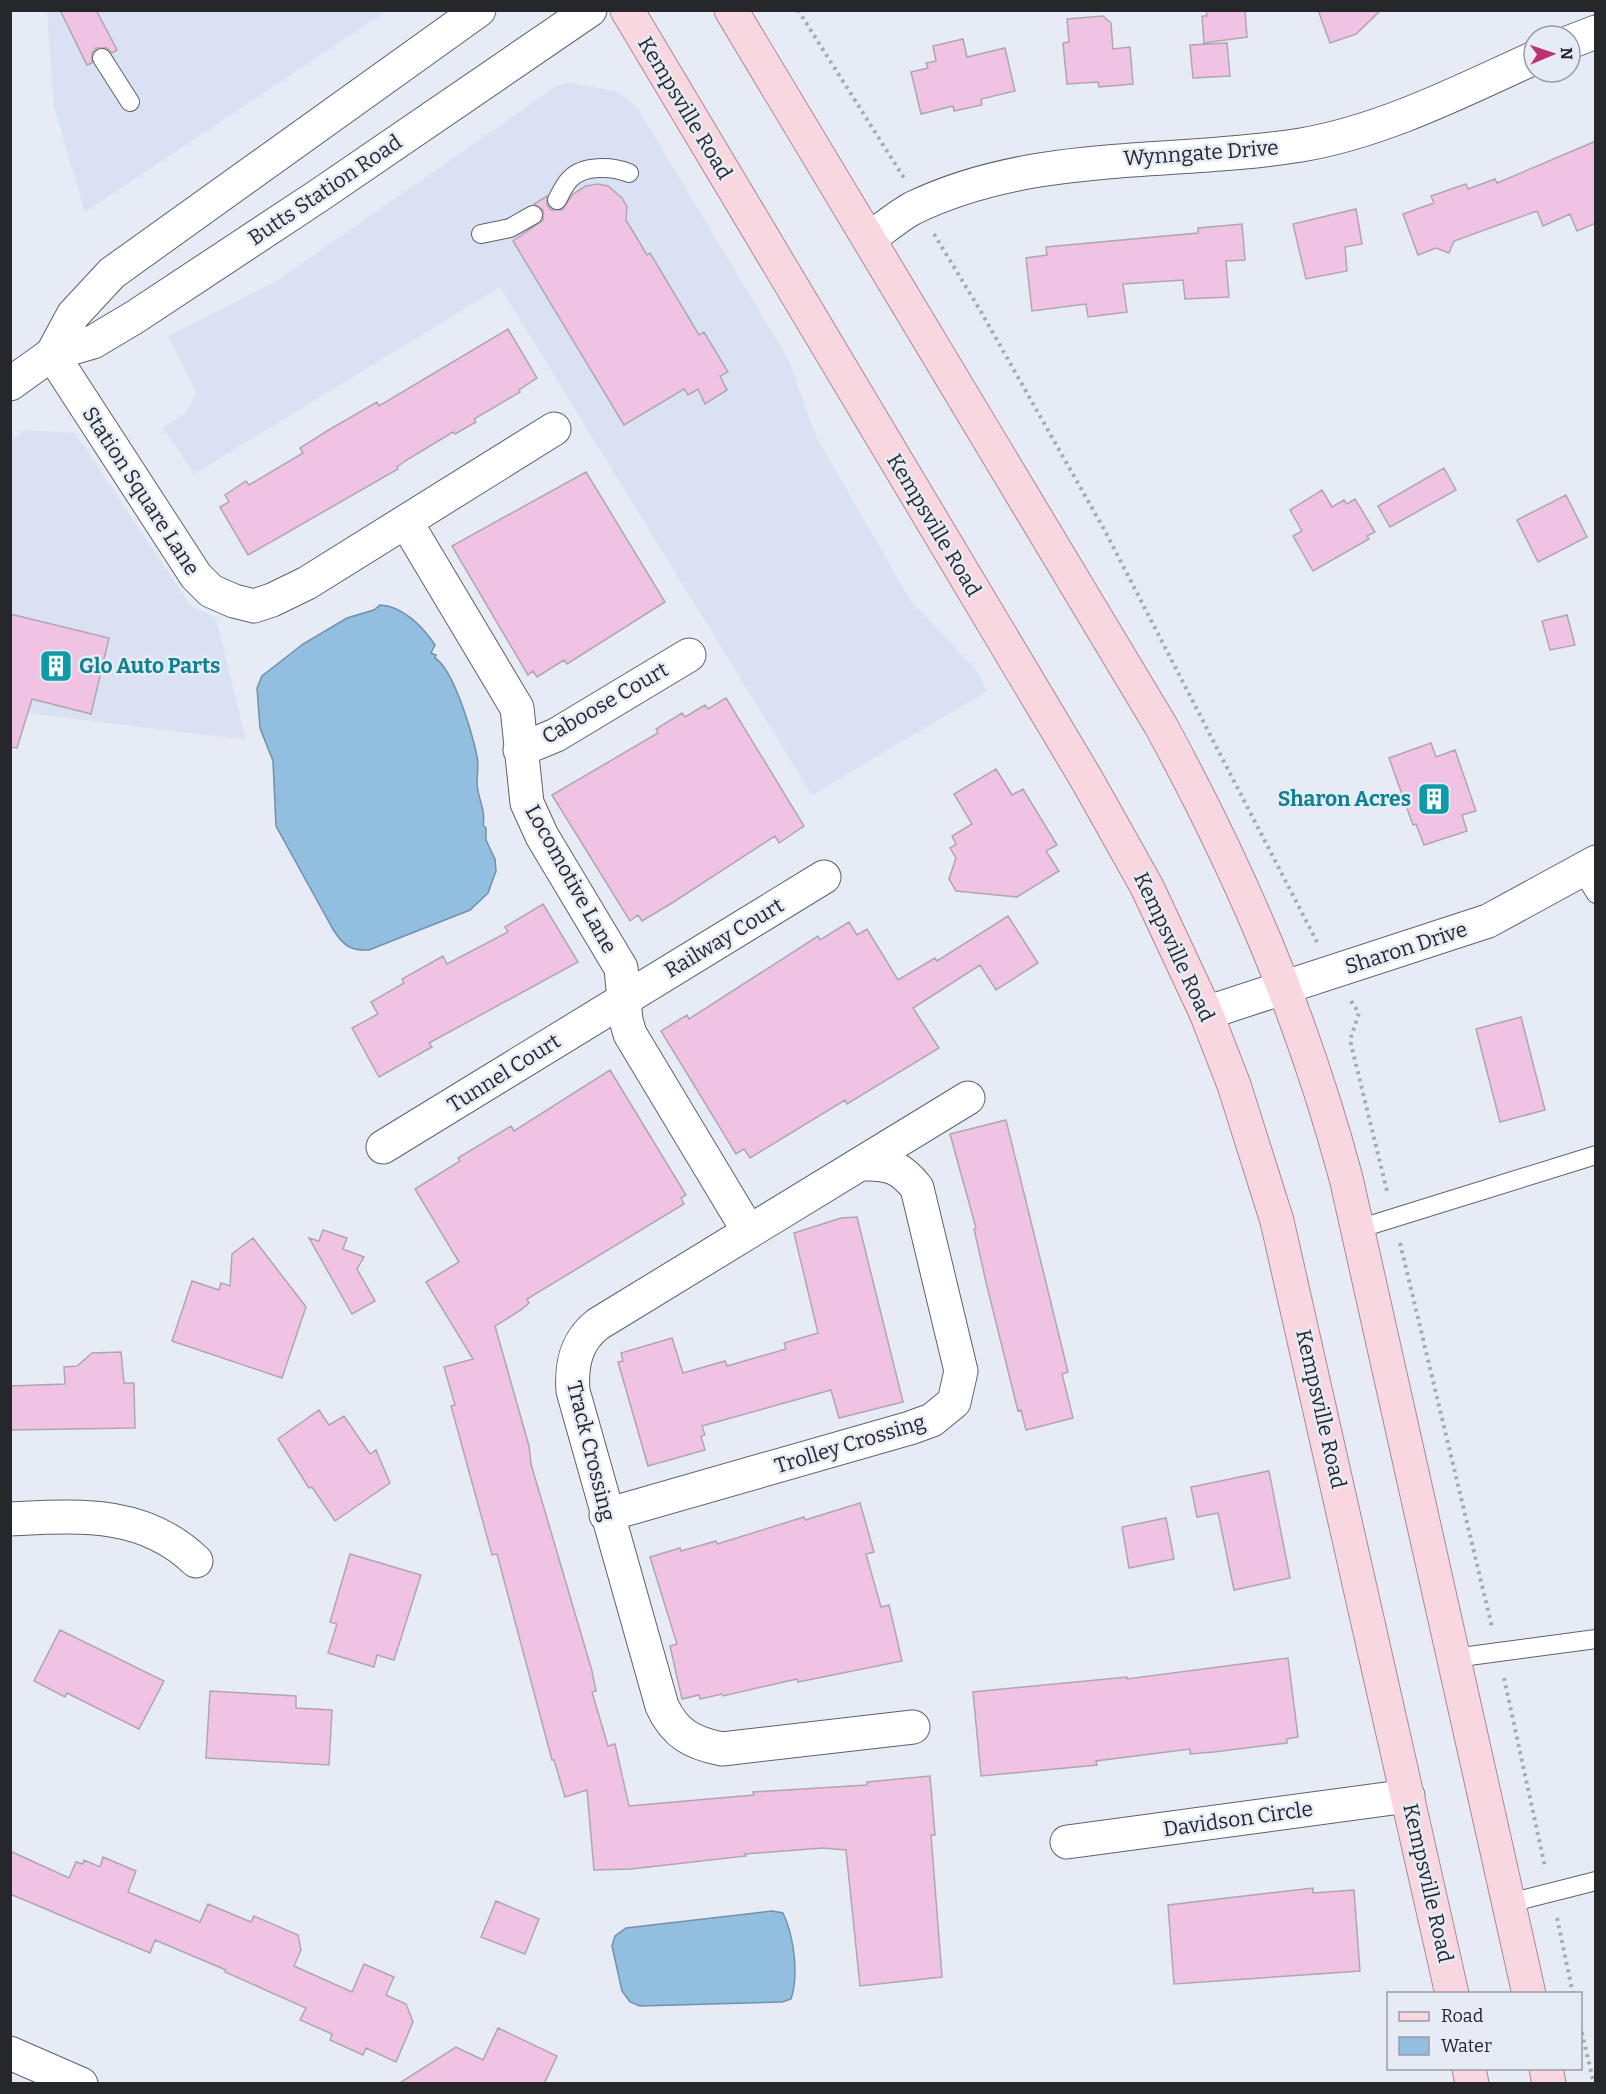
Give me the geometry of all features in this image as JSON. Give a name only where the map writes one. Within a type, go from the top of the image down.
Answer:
[{"type":"main road","name":"Kempsville Road","points":[[627,10],[1087,780],[1147,887],[1206,1012],[1234,1085],[1277,1221],[1452,1992]]},
{"type":"main road","points":[[731,10],[1161,726],[1223,843],[1285,987],[1331,1123],[1358,1229],[1529,1992]]},
{"type":"street","name":"Butts Station Road","points":[[52,354],[73,315],[112,273],[479,10]]},
{"type":"street","name":"Butts Station Road","points":[[10,384],[52,354],[93,342],[135,317],[318,196],[590,10]]},
{"type":"street","name":"Wynngate Drive","points":[[869,239],[911,209],[956,190],[1016,173],[1121,159],[1234,152],[1324,140],[1416,112],[1522,63]]},
{"type":"street","name":"Station Square Lane","points":[[52,354],[196,576],[204,585],[222,597],[254,606],[307,583],[554,429]]},
{"type":"street","name":"Locomotive Lane","points":[[406,522],[517,708],[521,730],[520,750],[526,803],[542,836],[621,968],[626,1020],[630,1034],[749,1232]]},
{"type":"street","name":"Caboose Court","points":[[520,750],[556,735],[689,654]]},
{"type":"street","name":"Sharon Drive","points":[[1206,1012],[1488,921],[1591,875]]},
{"type":"street","name":"Railway Court","points":[[625,999],[824,877]]},
{"type":"street","name":"Tunnel Court","points":[[383,1147],[625,999]]},
{"type":"street","name":"Track Crossing","points":[[913,1727],[722,1749],[700,1745],[681,1736],[670,1722],[662,1706],[606,1515],[573,1391],[572,1374],[580,1343],[598,1324],[968,1098]]},
{"type":"street","name":"Trolley Crossing","points":[[606,1515],[910,1428],[932,1420],[954,1402],[961,1371],[916,1188],[896,1167],[881,1163],[862,1164]]},
{"type":"street","points":[[10,1519],[82,1516],[113,1518],[134,1524],[172,1543],[196,1561]]},
{"type":"street","name":"Davidson Circle","points":[[1067,1842],[1408,1796]]},
{"type":"street","points":[[10,2053],[81,2084]]},
{"type":"lane","points":[[102,58],[130,102]]},
{"type":"lane","points":[[557,200],[570,178],[583,171],[607,168],[629,173]]},
{"type":"lane","points":[[481,234],[504,230],[533,215]]},
{"type":"lane","points":[[1358,1229],[1596,1155]]},
{"type":"lane","points":[[1454,1658],[1596,1639]]},
{"type":"lane","points":[[1509,1903],[1596,1881]]},
{"type":"path","points":[[1582,2030],[1594,2084]]},
{"type":"shaded area","points":[[47,11],[387,11],[85,212],[54,107]]},
{"type":"shaded area","points":[[568,83],[615,91],[636,106],[788,359],[816,436],[910,600],[977,671],[987,691],[812,795],[500,287],[194,474],[163,428],[186,413],[196,392],[168,336],[277,281],[555,87]]},
{"type":"shaded area","points":[[24,430],[75,433],[191,606],[216,618],[246,740],[11,711],[11,441]]},
{"type":"water","points":[[380,605],[404,613],[425,631],[435,645],[431,653],[436,655],[435,658],[449,675],[455,688],[467,718],[477,756],[477,784],[483,825],[486,828],[486,840],[495,859],[496,871],[488,893],[470,910],[369,950],[363,950],[348,947],[334,931],[276,826],[273,761],[260,728],[257,688],[262,676],[303,644],[347,618],[374,610]]},
{"type":"water","points":[[772,1911],[783,1913],[792,1944],[795,1979],[791,1999],[782,2002],[640,2006],[630,2002],[622,1991],[612,1946],[615,1936],[626,1928]]},
{"type":"building","points":[[60,10],[96,10],[117,50],[112,53],[107,48],[96,48],[92,53],[92,63],[87,65]]},
{"type":"building","points":[[1206,10],[1245,10],[1247,37],[1204,43],[1202,16],[1207,16]]},
{"type":"building","points":[[1318,10],[1381,10],[1356,34],[1330,43]]},
{"type":"building","points":[[1103,16],[1111,23],[1113,49],[1130,47],[1133,84],[1099,87],[1098,82],[1067,84],[1063,43],[1069,42],[1067,19]]},
{"type":"building","points":[[963,39],[967,57],[1005,48],[1015,91],[981,99],[982,105],[954,111],[953,106],[921,114],[911,72],[928,68],[926,63],[936,61],[933,46]]},
{"type":"building","points":[[1227,43],[1230,76],[1193,78],[1190,45]]},
{"type":"building","points":[[1596,141],[1596,223],[1577,231],[1570,214],[1543,226],[1537,211],[1454,241],[1449,253],[1436,248],[1418,255],[1403,214],[1434,203],[1431,196],[1466,184],[1468,189],[1495,179],[1497,183]]},
{"type":"building","points":[[598,184],[608,186],[622,198],[627,207],[626,220],[647,255],[650,253],[699,335],[704,332],[728,372],[720,376],[727,390],[705,404],[698,389],[688,395],[684,389],[624,425],[513,241],[543,220],[543,210],[534,204],[547,196],[547,205],[551,210],[562,210],[573,194],[586,186]]},
{"type":"building","points":[[1356,209],[1362,244],[1345,247],[1347,271],[1306,279],[1293,224]]},
{"type":"building","points":[[1242,224],[1245,260],[1226,261],[1229,297],[1185,299],[1183,280],[1123,284],[1127,312],[1088,317],[1086,304],[1032,311],[1026,258],[1047,255],[1046,247],[1198,233],[1198,228]]},
{"type":"building","points":[[508,329],[537,378],[519,390],[520,392],[474,419],[476,422],[455,434],[453,432],[405,461],[397,467],[398,469],[248,555],[220,507],[229,502],[225,495],[246,481],[249,485],[303,453],[300,448],[327,431],[377,402],[379,406]]},
{"type":"building","points":[[1444,468],[1456,490],[1390,527],[1378,506]]},
{"type":"building","points":[[586,472],[665,602],[567,664],[564,660],[537,677],[533,671],[528,675],[452,546]]},
{"type":"building","points":[[1322,490],[1332,507],[1344,500],[1347,504],[1355,499],[1375,532],[1367,536],[1369,539],[1313,571],[1293,536],[1302,531],[1290,510]]},
{"type":"building","points":[[1566,495],[1587,537],[1538,562],[1517,520]]},
{"type":"building","name":"Glo Auto Parts","points":[[10,614],[109,638],[91,714],[32,699],[17,748],[10,747]]},
{"type":"building","points":[[1567,615],[1575,645],[1550,650],[1542,621]]},
{"type":"building","points":[[726,698],[804,826],[779,843],[775,836],[642,921],[638,915],[630,921],[552,795],[658,733],[656,729],[682,713],[685,717],[705,705],[708,709]]},
{"type":"building","name":"Sharon Acres","points":[[1431,743],[1436,757],[1455,750],[1476,811],[1462,815],[1467,831],[1424,845],[1416,824],[1413,825],[1389,758]]},
{"type":"building","points":[[996,769],[1012,795],[1023,789],[1057,845],[1046,851],[1059,871],[1017,897],[956,891],[949,879],[956,858],[950,848],[956,844],[952,836],[972,824],[954,794]]},
{"type":"building","points":[[543,904],[578,962],[429,1043],[432,1047],[379,1077],[352,1028],[378,1014],[371,1002],[404,983],[402,979],[443,956],[447,964],[508,932],[505,927]]},
{"type":"building","points":[[1008,916],[1038,963],[996,990],[980,965],[913,1008],[939,1048],[847,1104],[845,1100],[750,1158],[744,1149],[736,1154],[661,1031],[687,1015],[689,1019],[818,936],[820,940],[849,922],[857,935],[867,929],[898,980],[935,958],[937,961]]},
{"type":"building","points":[[1521,1017],[1545,1110],[1500,1122],[1476,1029]]},
{"type":"building","points":[[610,1070],[686,1195],[681,1198],[684,1204],[527,1299],[529,1303],[521,1310],[495,1326],[529,1446],[531,1464],[592,1671],[596,1691],[592,1692],[608,1746],[615,1744],[629,1806],[754,1795],[753,1792],[867,1785],[867,1782],[930,1776],[935,1835],[931,1835],[942,1977],[860,1986],[846,1850],[822,1848],[745,1854],[746,1856],[631,1869],[594,1870],[587,1790],[565,1797],[554,1760],[552,1760],[497,1554],[492,1555],[451,1406],[455,1405],[444,1367],[473,1359],[426,1282],[459,1262],[415,1189],[460,1161],[458,1158],[511,1126],[514,1131]]},
{"type":"building","points":[[1006,1120],[1068,1372],[1062,1374],[1073,1418],[1026,1430],[1021,1410],[1018,1411],[986,1282],[974,1229],[976,1228],[950,1134]]},
{"type":"building","points":[[857,1217],[903,1402],[839,1418],[831,1390],[702,1426],[705,1435],[701,1436],[705,1450],[648,1466],[618,1362],[623,1361],[621,1353],[672,1338],[683,1373],[725,1361],[727,1366],[786,1349],[784,1343],[818,1333],[794,1233],[841,1218]]},
{"type":"building","points":[[323,1230],[347,1238],[343,1249],[364,1257],[357,1269],[375,1301],[352,1314],[309,1238],[319,1241]]},
{"type":"building","points":[[253,1238],[306,1307],[282,1378],[172,1341],[192,1281],[219,1290],[221,1283],[230,1286],[232,1254]]},
{"type":"building","points":[[121,1352],[124,1383],[134,1383],[135,1428],[10,1430],[10,1386],[65,1384],[64,1367],[77,1366],[92,1353]]},
{"type":"building","points":[[319,1410],[329,1425],[344,1416],[370,1454],[376,1450],[390,1483],[335,1521],[312,1487],[309,1488],[278,1439]]},
{"type":"building","points":[[1269,1471],[1290,1578],[1234,1590],[1218,1513],[1197,1517],[1191,1487]]},
{"type":"building","points":[[860,1503],[874,1552],[866,1554],[881,1607],[889,1605],[902,1661],[798,1682],[797,1679],[723,1696],[722,1694],[700,1699],[699,1695],[682,1699],[670,1646],[677,1644],[650,1557],[716,1541],[717,1544],[804,1517],[805,1520]]},
{"type":"building","points":[[1166,1518],[1174,1559],[1129,1568],[1122,1527]]},
{"type":"building","points":[[350,1554],[421,1575],[394,1660],[377,1655],[374,1667],[328,1653],[337,1624],[330,1622]]},
{"type":"building","points":[[60,1630],[164,1681],[139,1729],[67,1693],[65,1697],[34,1681]]},
{"type":"building","points":[[1288,1658],[1298,1737],[1287,1739],[1287,1743],[1190,1754],[1190,1749],[1096,1761],[1097,1765],[981,1776],[973,1692],[1127,1677],[1127,1679]]},
{"type":"building","points":[[210,1691],[296,1696],[296,1708],[332,1710],[329,1765],[206,1758]]},
{"type":"building","points":[[10,1851],[69,1878],[76,1862],[83,1864],[84,1860],[100,1867],[103,1857],[136,1871],[128,1892],[200,1922],[208,1904],[251,1922],[254,1916],[298,1935],[301,1950],[294,1966],[352,1992],[364,1964],[394,1977],[386,1995],[406,2004],[413,2022],[396,2062],[366,2048],[363,2055],[330,2040],[332,2034],[300,2020],[306,2008],[225,1972],[226,1970],[155,1940],[150,1953],[10,1894]]},
{"type":"building","points":[[1313,1888],[1313,1893],[1354,1890],[1360,1971],[1174,1984],[1168,1905]]},
{"type":"building","points":[[496,1901],[539,1919],[525,1954],[481,1937]]},
{"type":"building","points":[[498,2028],[557,2056],[544,2084],[398,2084],[456,2047],[483,2060]]},
{"type":"place","name":"Glo Auto Parts","points":[[56,666]]},
{"type":"place","name":"Sharon Acres","points":[[1434,799]]}]
